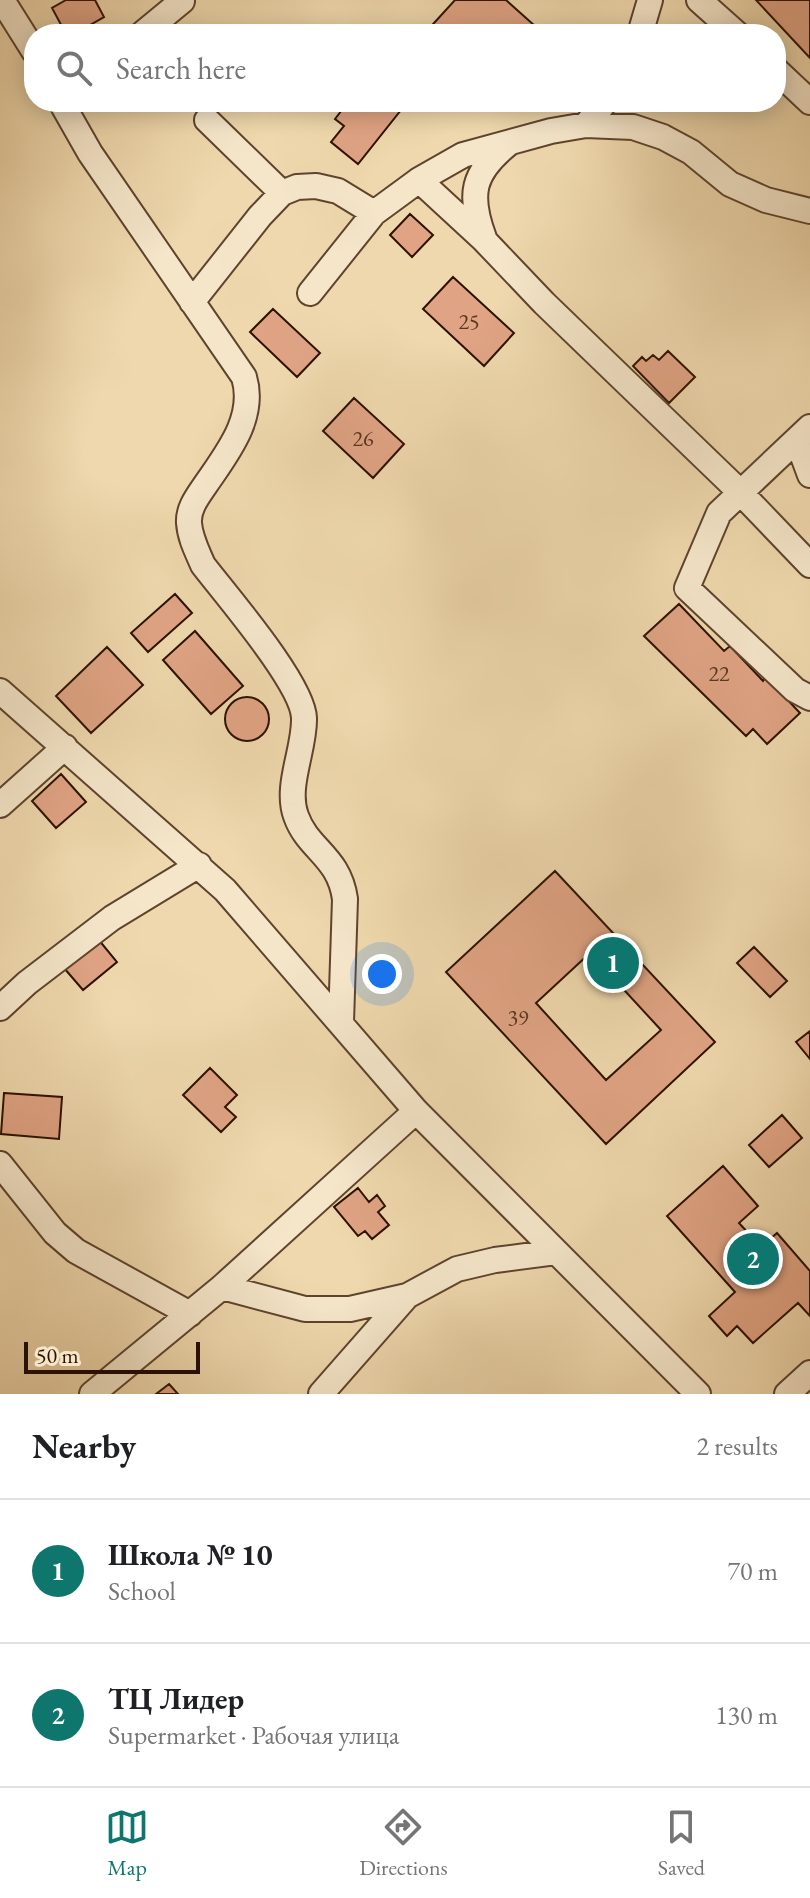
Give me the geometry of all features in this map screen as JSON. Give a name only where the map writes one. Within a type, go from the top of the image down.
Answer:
[{"type":"street","points":[[2,0],[24,35]]},
{"type":"street","points":[[643,24],[650,0]]},
{"type":"street","points":[[699,0],[726,24]]},
{"type":"street","points":[[154,24],[182,1]]},
{"type":"street","points":[[786,79],[810,102]]},
{"type":"street","points":[[67,112],[90,153],[244,377],[248,391],[247,407],[233,443],[193,504],[189,521],[193,542],[203,565],[294,686],[305,715],[294,793],[295,813],[303,829],[335,866],[343,883],[341,1022]]},
{"type":"street","points":[[586,125],[597,112]]},
{"type":"street","points":[[207,120],[282,193]]},
{"type":"street","points":[[310,293],[374,213],[419,180],[463,155],[513,140],[586,125],[633,127],[663,137],[691,152],[730,184],[766,200],[810,211]]},
{"type":"street","points":[[484,240],[474,212],[476,192],[481,175],[492,157],[513,140]]},
{"type":"street","points":[[419,180],[740,492],[810,565]]},
{"type":"street","points":[[192,302],[282,193],[297,187],[316,186],[338,191],[374,213]]},
{"type":"street","points":[[804,434],[719,513],[687,588],[795,690],[810,698]]},
{"type":"street","points":[[804,434],[810,475]]},
{"type":"street","points":[[0,691],[199,865],[259,927],[416,1111],[698,1394]]},
{"type":"street","points":[[0,805],[65,747]]},
{"type":"street","points":[[0,1008],[27,983],[112,918],[199,865]]},
{"type":"street","points":[[92,1394],[222,1287],[416,1111]]},
{"type":"street","points":[[0,1164],[55,1233],[76,1251],[190,1314]]},
{"type":"street","points":[[222,1287],[305,1309],[350,1309],[407,1296],[457,1269],[495,1260],[556,1252]]},
{"type":"street","points":[[321,1394],[407,1296]]},
{"type":"street","points":[[787,1394],[810,1373]]},
{"type":"building","points":[[66,0],[95,0],[104,17],[92,24],[61,24],[52,8]]},
{"type":"building","points":[[455,0],[506,0],[533,24],[433,24]]},
{"type":"building","points":[[756,0],[810,0],[810,58],[786,32],[786,24],[778,24]]},
{"type":"building","points":[[340,112],[399,112],[358,164],[331,142],[344,126],[335,119]]},
{"type":"building","points":[[410,214],[433,235],[412,257],[390,235]]},
{"type":"building","points":[[453,277],[514,333],[484,366],[423,309]]},
{"type":"building","points":[[273,309],[320,353],[297,377],[250,332]]},
{"type":"building","points":[[668,351],[695,377],[669,403],[633,366],[642,357],[646,361],[653,355],[659,360]]},
{"type":"building","points":[[354,398],[404,444],[373,478],[323,431]]},
{"type":"building","points":[[175,594],[192,613],[148,652],[131,633]]},
{"type":"building","points":[[679,604],[724,651],[730,646],[763,681],[766,677],[800,713],[767,744],[753,729],[746,736],[644,636]]},
{"type":"building","points":[[195,631],[243,686],[211,714],[163,660]]},
{"type":"building","points":[[107,647],[143,685],[91,733],[56,696]]},
{"type":"building","points":[[247,697],[263,703],[269,719],[263,735],[247,741],[231,735],[225,719],[231,703]]},
{"type":"building","points":[[61,774],[86,802],[56,828],[32,801]]},
{"type":"building","points":[[555,871],[715,1042],[606,1144],[446,972]],"holes":[[[590,953],[661,1030],[606,1080],[536,1003]]]},
{"type":"building","points":[[98,939],[117,962],[83,990],[64,968]]},
{"type":"building","points":[[754,947],[787,981],[770,997],[737,963]]},
{"type":"building","points":[[810,1031],[810,1059],[796,1042]]},
{"type":"building","points":[[210,1068],[237,1095],[225,1107],[236,1117],[221,1132],[183,1095]]},
{"type":"building","points":[[4,1093],[62,1097],[59,1139],[1,1134]]},
{"type":"building","points":[[782,1115],[802,1138],[769,1167],[749,1145]]},
{"type":"building","points":[[723,1166],[758,1206],[739,1223],[761,1247],[777,1233],[810,1271],[810,1316],[798,1303],[753,1343],[737,1326],[727,1336],[709,1316],[735,1292],[667,1216]]},
{"type":"building","points":[[358,1188],[369,1202],[377,1195],[385,1206],[378,1212],[389,1225],[372,1239],[365,1231],[358,1236],[334,1207]]},
{"type":"building","points":[[169,1384],[178,1394],[156,1394]]},
{"type":"place","name":"Школа № 10","points":[[613,963]]},
{"type":"place","name":"ТЦ Лидер","points":[[753,1259]]}]
